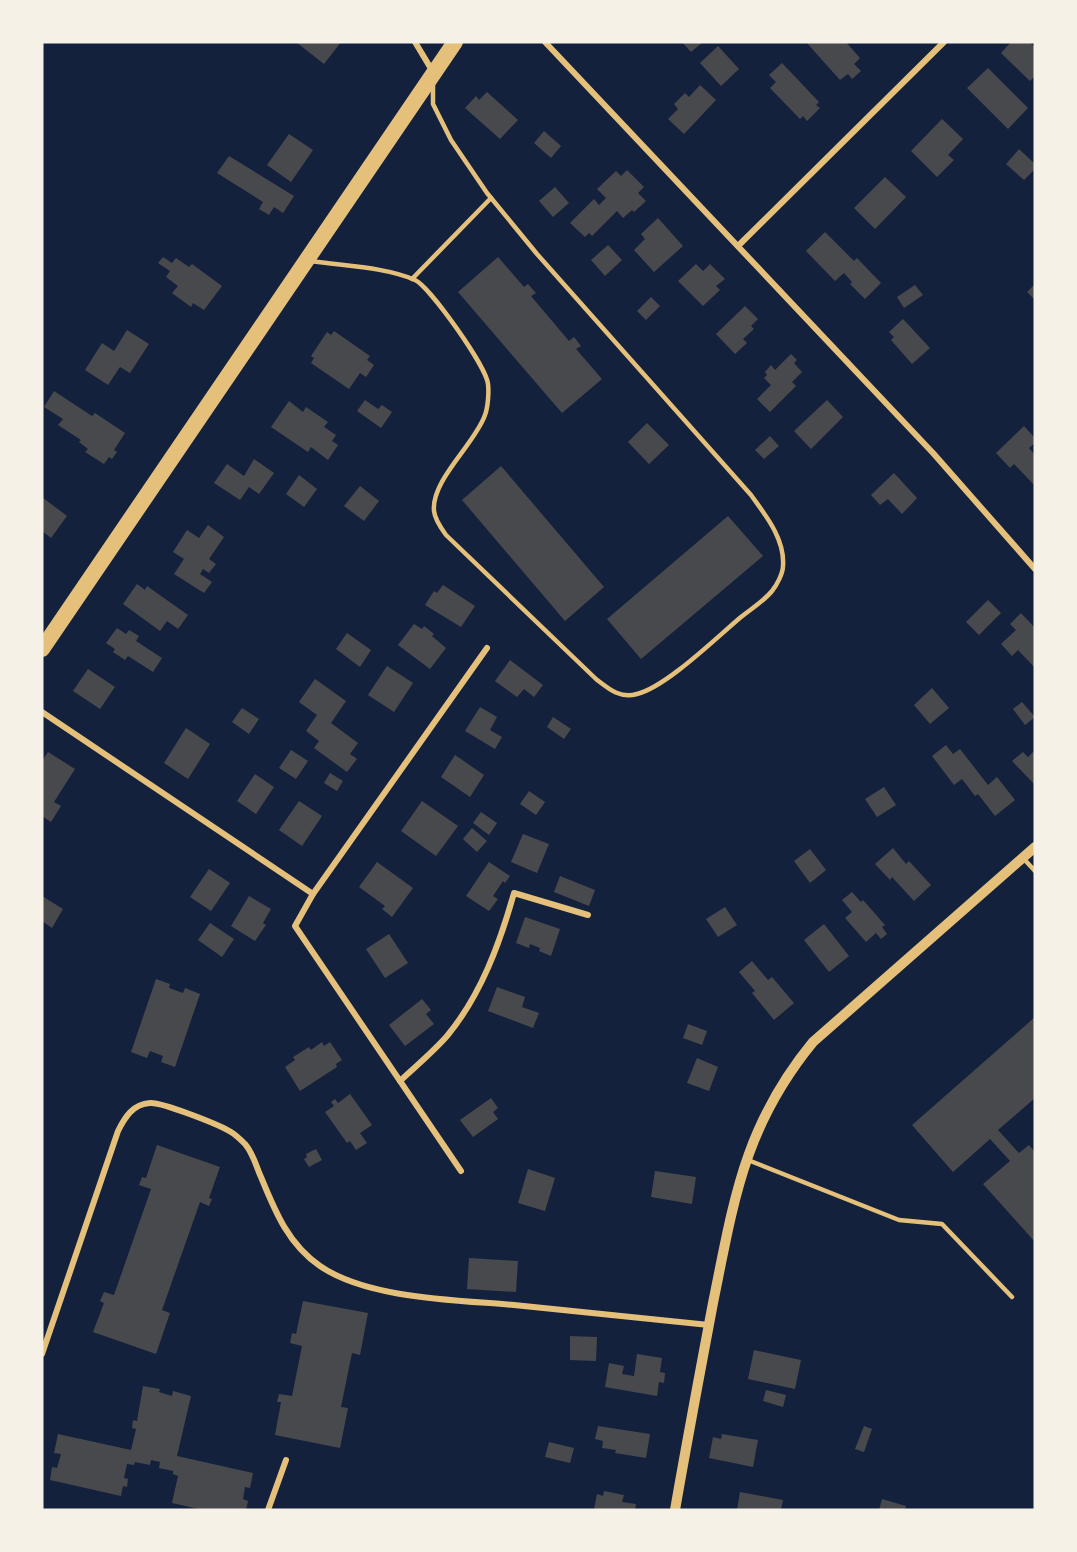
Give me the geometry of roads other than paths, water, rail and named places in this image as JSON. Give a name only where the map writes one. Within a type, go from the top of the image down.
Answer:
[{"type":"highway","points":[[42,649],[455,42]]},
{"type":"street","points":[[415,42],[434,74]]},
{"type":"street","points":[[545,42],[933,453],[1035,569]]},
{"type":"street","points":[[738,246],[944,42]]},
{"type":"street","points":[[461,1172],[295,926],[313,894],[487,648]]},
{"type":"street","points":[[42,712],[313,894]]},
{"type":"street","points":[[675,1510],[730,1219],[746,1159],[756,1132],[776,1092],[813,1042],[1035,848]]},
{"type":"street","points":[[400,1080],[433,1051],[460,1018],[485,973],[502,935],[514,893],[588,915]]},
{"type":"street","points":[[42,1354],[118,1131],[129,1113],[136,1107],[151,1102],[167,1106],[230,1132],[246,1144],[282,1226],[294,1243],[319,1265],[355,1283],[428,1297],[709,1325]]},
{"type":"street","points":[[268,1510],[286,1460]]},
{"type":"lane","points":[[306,260],[412,279],[422,285],[471,347],[488,383],[485,416],[441,483],[434,507],[437,521],[446,536],[596,679],[618,694],[630,695],[646,691],[665,680],[772,591],[783,568],[781,547],[771,522],[752,495],[537,254],[491,198],[451,140],[433,104],[434,74]]},
{"type":"lane","points":[[412,279],[491,198]]},
{"type":"lane","points":[[1023,858],[1035,871]]},
{"type":"lane","points":[[746,1159],[899,1220],[942,1224],[1012,1297]]}]
